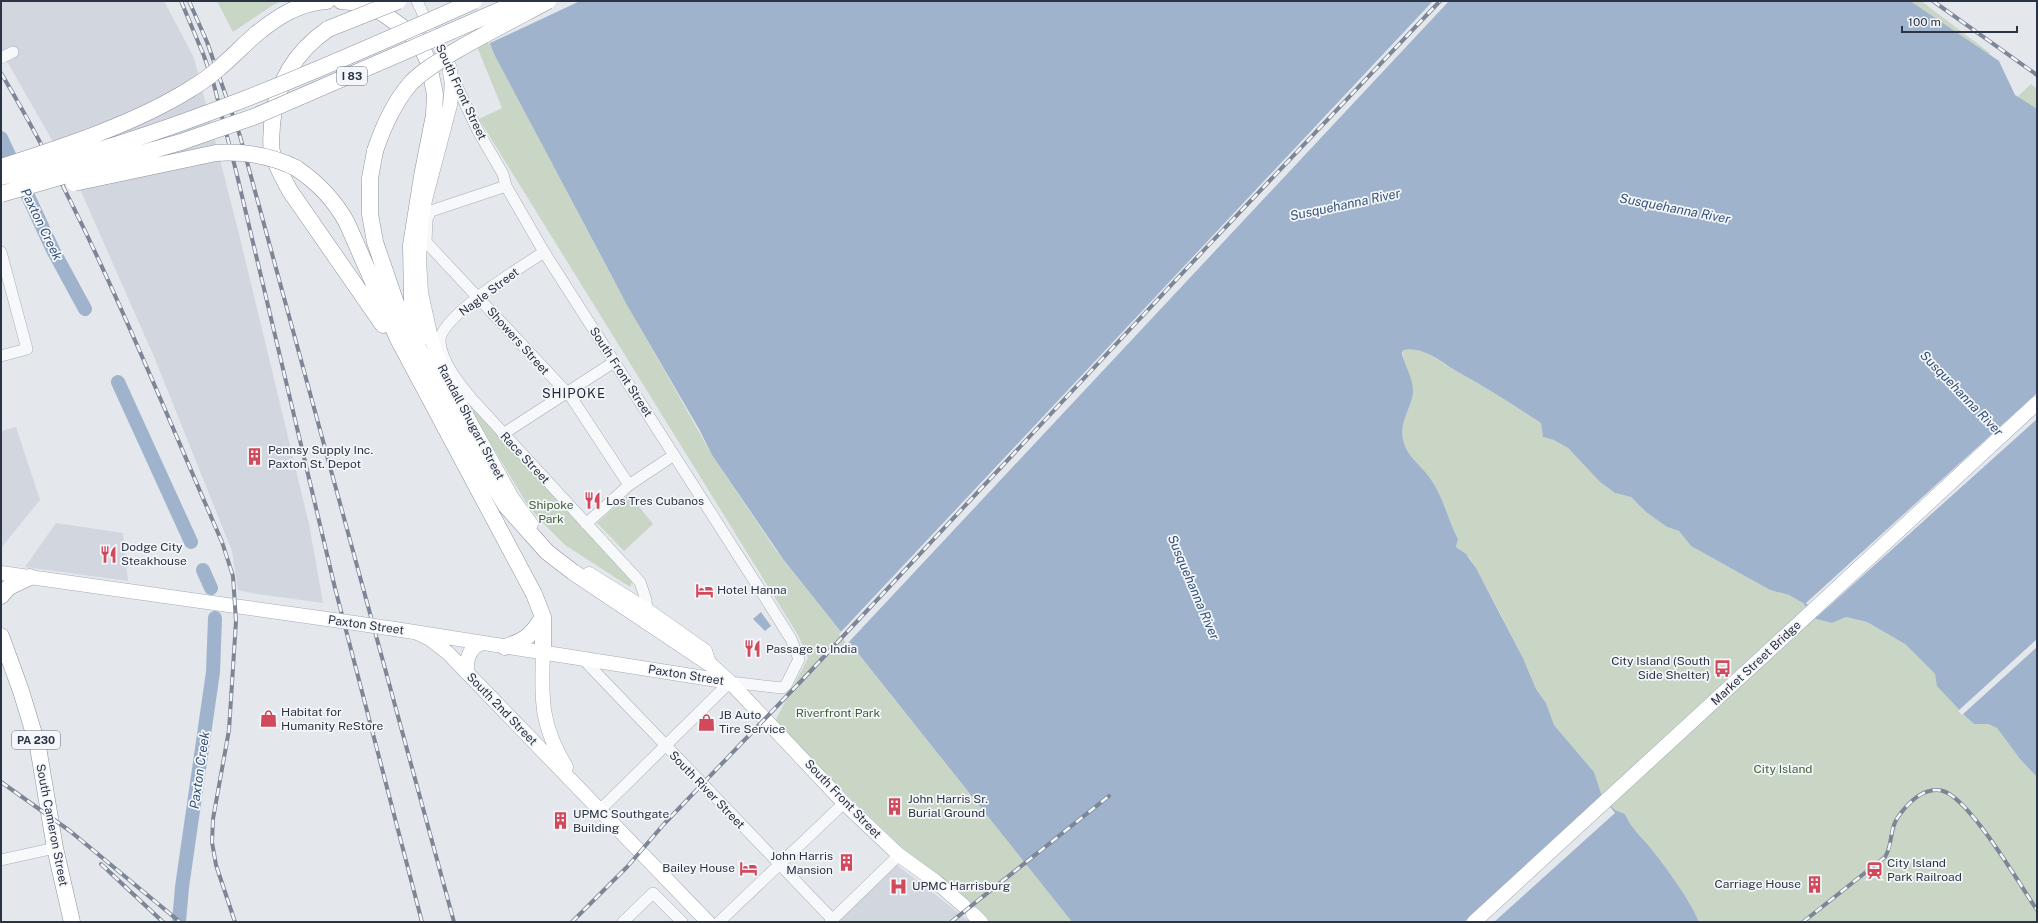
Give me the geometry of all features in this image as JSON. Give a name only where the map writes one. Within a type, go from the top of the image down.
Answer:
[{"type":"highway","points":[[1,167],[72,142],[161,106],[199,84],[255,35],[289,10],[312,2],[327,1]]},
{"type":"highway","points":[[341,1],[361,4],[384,14],[419,42],[428,61],[435,94],[434,115],[419,191],[411,245],[412,302],[426,362]]},
{"type":"highway","points":[[398,1],[328,29],[312,40],[300,53],[281,84],[274,106],[272,150],[278,169],[290,191],[392,338],[420,384],[526,576],[543,617],[543,653]]},
{"type":"highway","name":"I 83","points":[[1,177],[99,152],[252,98],[474,1]]},
{"type":"highway","name":"I 83","points":[[1,195],[174,144],[256,116],[521,1]]},
{"type":"highway","points":[[548,1],[479,37],[438,62],[411,83],[396,103],[382,130],[375,151],[370,178],[370,208],[375,242],[398,309],[476,456],[506,506],[524,529],[547,552],[573,572],[709,663]]},
{"type":"highway","points":[[1,195],[94,180],[216,153],[238,152],[280,160],[296,168],[311,179],[338,206],[420,384]]},
{"type":"highway","points":[[1,596],[9,587],[30,577]]},
{"type":"highway","points":[[505,647],[524,641],[534,631],[543,617]]},
{"type":"highway","name":"South Cameron Street","points":[[1,636],[21,691],[38,747],[55,848],[72,922]]},
{"type":"main road","name":"Randall Shugart Street","points":[[449,66],[452,84],[451,95],[423,210],[419,251],[421,293],[435,353],[446,378],[498,474],[512,498],[542,537],[571,561],[647,610],[705,650],[709,663]]},
{"type":"main road","name":"Market Street Bridge","points":[[1474,922],[1687,728],[1810,612],[2037,403]]},
{"type":"main road","name":"Paxton Street","points":[[1,573],[416,632],[730,682]]},
{"type":"main road","name":"South 2nd Street","points":[[416,632],[438,645],[467,673],[584,792],[708,922]]},
{"type":"main road","points":[[467,673],[467,660],[470,651],[476,646],[484,644]]},
{"type":"main road","name":"South 2nd Street","points":[[543,653],[542,702],[548,732],[567,769],[584,792]]},
{"type":"main road","name":"South Front Street","points":[[709,663],[730,682],[844,804],[899,855],[935,881],[973,914]]},
{"type":"street","name":"South Front Street","points":[[417,1],[449,66],[478,131],[503,174],[506,186],[544,252],[778,619],[790,639],[799,659],[786,685],[782,688],[730,682]]},
{"type":"street","points":[[1,58],[13,52]]},
{"type":"street","name":"Showers Street","points":[[506,186],[431,211],[427,219],[426,242],[571,397],[629,485]]},
{"type":"street","points":[[1,252],[27,349],[1,356]]},
{"type":"street","name":"Nagle Street","points":[[440,338],[448,323],[478,297],[544,252]]},
{"type":"street","name":"Race Street","points":[[440,338],[442,350],[454,376],[471,398],[503,434],[640,582],[646,600],[647,610]]},
{"type":"street","points":[[503,434],[565,392],[614,362]]},
{"type":"street","points":[[586,524],[629,485],[674,455]]},
{"type":"street","name":"South River Street","points":[[584,659],[832,921]]},
{"type":"street","points":[[600,810],[730,682]]},
{"type":"street","points":[[719,922],[844,804]]},
{"type":"street","points":[[1,860],[55,848]]},
{"type":"street","points":[[832,921],[899,855]]},
{"type":"street","points":[[623,922],[653,893],[682,922]]},
{"type":"shaded area","points":[[1,1],[164,1],[194,58],[240,238],[309,524],[323,603],[238,590],[232,551],[155,359],[80,189],[1,51]]},
{"type":"shaded area","points":[[16,427],[40,500],[1,548],[1,431]]},
{"type":"shaded area","points":[[56,523],[123,533],[128,581],[25,567]]},
{"type":"shaded area","name":"UPMC Harrisburg","points":[[896,864],[969,921],[970,922],[836,922]]},
{"type":"green space","points":[[217,1],[282,1],[273,5],[233,32]]},
{"type":"green space","points":[[1909,1],[1921,1],[1990,53],[1987,58]]},
{"type":"green space","name":"Riverfront Park","points":[[487,36],[494,54],[614,281],[712,455],[775,549],[1072,922],[990,922],[960,892],[905,850],[814,763],[775,721],[808,658],[798,635],[479,119],[502,108],[478,49]]},
{"type":"green space","points":[[2031,84],[2037,89],[2037,111],[2014,100]]},
{"type":"green space","name":"City Island","points":[[1403,349],[1424,352],[1489,390],[1541,423],[1543,437],[1554,440],[1568,448],[1600,482],[1615,493],[1631,497],[1646,512],[1667,527],[1679,531],[1691,546],[1770,590],[1789,595],[1803,603],[1816,619],[1832,623],[1846,617],[1867,622],[1905,644],[1935,674],[1938,686],[1966,717],[1974,724],[1988,724],[1997,728],[2020,759],[2036,776],[2037,922],[1699,922],[1684,895],[1665,867],[1634,829],[1625,814],[1615,810],[1602,796],[1594,772],[1554,725],[1546,703],[1536,689],[1523,658],[1496,605],[1470,558],[1456,547],[1458,539],[1440,495],[1406,448],[1404,441],[1402,427],[1411,401],[1412,391],[1404,360]]},
{"type":"green space","name":"Shipoke Park","points":[[465,394],[633,580],[630,587],[565,545],[541,521],[527,504],[463,398]]},
{"type":"green space","points":[[629,494],[653,524],[624,551],[597,523]]},
{"type":"water","name":"Susquehanna River","points":[[474,1],[1910,1],[1999,61],[2015,95],[2037,109],[2037,779],[1997,728],[1988,724],[1974,724],[1966,717],[1937,686],[1935,674],[1905,644],[1867,622],[1846,617],[1832,623],[1816,619],[1803,603],[1789,595],[1770,590],[1691,546],[1679,531],[1667,527],[1646,512],[1631,497],[1615,493],[1600,482],[1568,448],[1554,440],[1543,437],[1541,423],[1438,359],[1418,350],[1403,350],[1402,354],[1411,378],[1413,393],[1404,421],[1402,433],[1403,439],[1408,451],[1428,476],[1440,495],[1458,539],[1456,547],[1466,554],[1476,568],[1523,658],[1536,689],[1546,703],[1554,725],[1594,772],[1602,796],[1615,810],[1625,814],[1634,829],[1665,867],[1684,895],[1699,922],[1072,922],[783,559],[712,455],[699,429],[627,305],[494,54]]},
{"type":"water","points":[[761,612],[771,626],[765,631],[753,619]]},
{"type":"pier","points":[[472,1],[580,1],[488,44]]},
{"type":"pier","points":[[1433,1],[1449,1],[847,644],[839,634]]},
{"type":"pier","points":[[2037,393],[2037,419],[1818,616],[1806,603]]},
{"type":"pier","points":[[2037,639],[2037,647],[1962,715],[1958,711]]},
{"type":"pier","points":[[1602,796],[1615,813],[1494,922],[1464,922]]},
{"type":"waterway","name":"Paxton Creek","points":[[1,138],[53,250],[85,309]]},
{"type":"waterway","name":"Paxton Creek","points":[[118,382],[191,542]]},
{"type":"waterway","name":"Paxton Creek","points":[[203,570],[211,588]]},
{"type":"waterway","name":"Paxton Creek","points":[[179,922],[182,887],[213,672],[215,618]]},
{"type":"railway","points":[[181,1],[204,56],[214,85],[237,175],[335,588],[422,922]]},
{"type":"railway","points":[[189,1],[207,42],[240,136],[454,922]]},
{"type":"railway","points":[[572,922],[627,867],[664,824],[805,677],[1204,250],[1440,1]]},
{"type":"railway","points":[[1933,1],[2037,75]]},
{"type":"railway","points":[[1,73],[33,129],[92,245],[145,363],[222,542],[233,576],[236,621],[229,730],[213,819],[212,842],[216,865],[235,922]]},
{"type":"railway","points":[[1,782],[70,831],[180,922]]},
{"type":"railway","points":[[1803,922],[1885,857],[1889,847],[1893,827],[1898,817],[1917,797],[1923,793],[1936,790],[1943,791],[1954,797],[1967,809],[1994,844],[2037,910]]},
{"type":"railway","points":[[951,922],[1109,796]]},
{"type":"railway","points":[[101,864],[163,922]]},
{"type":"place","name":"Pennsy Supply Inc. Paxton St. Depot","points":[[255,457]]},
{"type":"place","name":"Los Tres Cubanos","points":[[593,501]]},
{"type":"place","name":"Dodge City Steakhouse","points":[[108,554]]},
{"type":"place","name":"Hotel Hanna","points":[[704,590]]},
{"type":"place","name":"Passage to India","points":[[753,649]]},
{"type":"place","name":"City Island (South Side Shelter)","points":[[1723,668]]},
{"type":"place","name":"Habitat for Humanity ReStore","points":[[268,719]]},
{"type":"place","name":"JB Auto Tire Service","points":[[706,722]]},
{"type":"place","name":"John Harris Sr. Burial Ground","points":[[895,806]]},
{"type":"place","name":"UPMC Southgate Building","points":[[560,821]]},
{"type":"place","name":"John Harris Mansion","points":[[846,863]]},
{"type":"place","name":"Bailey House","points":[[748,868]]},
{"type":"place","name":"City Island Park Railroad","points":[[1874,870]]},
{"type":"place","name":"Carriage House","points":[[1814,884]]},
{"type":"place","name":"UPMC Harrisburg","points":[[899,886]]},
{"type":"district","name":"SHIPOKE","points":[[574,393]]}]
